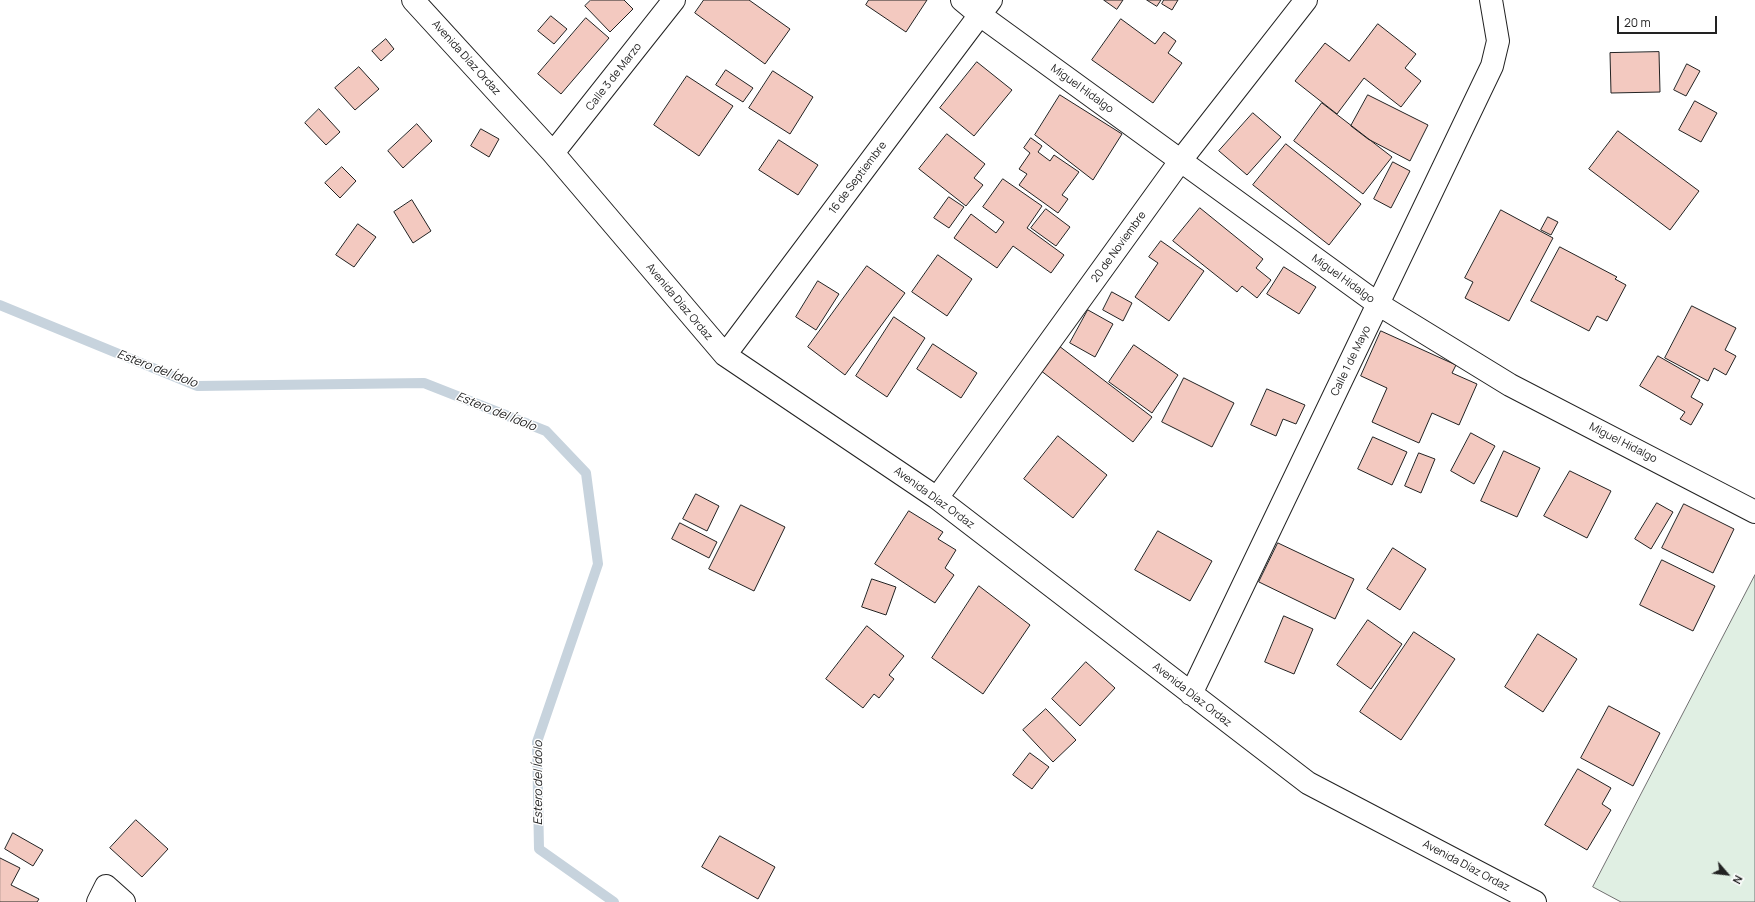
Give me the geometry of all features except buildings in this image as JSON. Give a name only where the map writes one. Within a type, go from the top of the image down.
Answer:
[{"type":"street","name":"Avenida Díaz Ordaz","points":[[413,0],[553,153],[724,355],[937,498],[1308,784],[1535,902]]},
{"type":"street","name":"Calle 3 de Marzo","points":[[553,153],[674,0]]},
{"type":"street","name":"Miguel Hidalgo","points":[[962,0],[985,8],[1181,160],[1378,304],[1510,385],[1755,512]]},
{"type":"street","name":"20 de Noviembre","points":[[937,498],[1181,160],[1306,0]]},
{"type":"street","name":"Calle 1 de Mayo","points":[[1191,694],[1492,66],[1498,42],[1491,0]]},
{"type":"street","name":"16 de Septiembre","points":[[724,355],[985,8]]},
{"type":"street","points":[[102,894],[124,902]]},
{"type":"green space","points":[[1755,575],[1755,902],[1621,902],[1593,887]]},
{"type":"waterway","name":"Estero del Ídolo","points":[[0,305],[197,386],[424,383],[546,431],[586,473],[598,564],[537,742],[539,849],[614,902]]}]
